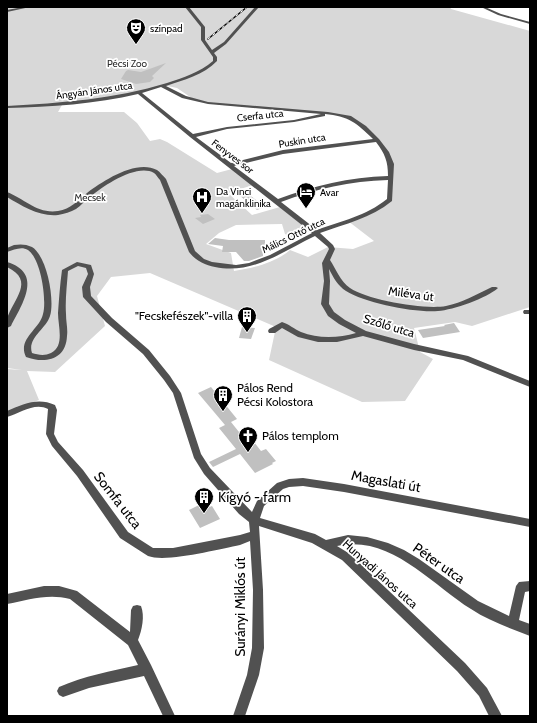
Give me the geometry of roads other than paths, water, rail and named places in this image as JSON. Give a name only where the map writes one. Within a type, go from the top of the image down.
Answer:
[{"type":"street","points":[[7,11],[28,7]]},
{"type":"street","points":[[187,7],[203,27],[203,40],[212,52],[225,43],[257,7]]},
{"type":"street","points":[[482,7],[493,13],[510,16],[530,23]]},
{"type":"street","name":"Ángyán János utca","points":[[7,107],[76,104],[140,93],[192,76],[215,61],[215,56],[212,52]]},
{"type":"street","name":"Málics Ottó utca","points":[[7,194],[26,206],[40,211],[58,213],[74,208],[83,199],[125,173],[140,169],[153,171],[159,174],[163,179],[192,252],[204,261],[220,266],[234,268],[257,264],[316,233],[372,213],[390,200],[391,164],[383,147],[364,127],[349,117],[330,113],[208,103],[184,97],[162,86]]},
{"type":"street","name":"Fenyves sor","points":[[140,93],[230,166],[278,201],[316,233]]},
{"type":"street","name":"Cserfa utca","points":[[192,136],[227,128],[294,121],[330,113]]},
{"type":"street","name":"Puskin utca","points":[[230,166],[283,152],[377,140]]},
{"type":"street","points":[[278,201],[327,184],[364,178],[391,178]]},
{"type":"street","name":"Szőlő utca","points":[[316,233],[332,249],[326,259],[330,269],[327,281],[325,304],[327,309],[342,322],[363,333],[414,347],[465,358],[530,384]]},
{"type":"street","name":"Hunyadi János utca","points":[[7,250],[19,247],[32,250],[37,256],[42,268],[48,305],[46,317],[27,345],[27,352],[29,355],[43,358],[52,356],[58,352],[63,343],[62,316],[65,270],[77,264],[89,266],[90,274],[86,287],[87,297],[157,364],[177,393],[192,443],[207,471],[242,512],[254,520],[289,530],[327,544],[346,557],[461,667],[483,692],[496,716]]},
{"type":"street","points":[[7,264],[21,272],[24,279],[21,298],[7,326]]},
{"type":"street","name":"Miléva út","points":[[330,269],[343,285],[356,294],[367,298],[433,310],[447,308],[472,299],[494,288]]},
{"type":"street","points":[[272,331],[282,324],[299,333],[324,339],[339,339],[363,333]]},
{"type":"street","name":"Somfa utca","points":[[7,414],[37,403],[44,403],[52,407],[53,410],[50,434],[55,444],[80,473],[124,535],[152,553],[173,553],[203,548],[240,540],[254,535]]},
{"type":"street","name":"Magaslati út","points":[[254,520],[260,504],[268,495],[280,486],[289,483],[303,482],[376,493],[530,523]]},
{"type":"street","name":"Surányi Miklós út","points":[[239,716],[253,675],[258,648],[258,590],[254,520]]},
{"type":"street","name":"Péter utca","points":[[327,544],[347,540],[368,542],[394,550],[414,560],[475,606],[530,630]]},
{"type":"street","points":[[513,622],[520,590],[523,586],[530,586]]},
{"type":"street","points":[[7,599],[44,590],[59,591],[73,595],[132,641],[169,716]]},
{"type":"street","points":[[132,641],[136,630],[137,610]]},
{"type":"street","points":[[63,691],[89,682],[147,669]]},
{"type":"railway","points":[[208,39],[247,7]]},
{"type":"place","name":"színpad","points":[[136,45]]},
{"type":"place","name":"Avar","points":[[306,209]]},
{"type":"place","name":"Da Vinci magánklinika","points":[[202,214]]},
{"type":"place","name":"\"Fecskefészek\"-villa","points":[[247,333]]},
{"type":"place","name":"Pálos Rend Pécsi Kolostora","points":[[223,412]]},
{"type":"place","name":"Pálos templom","points":[[248,453]]},
{"type":"place","name":"Kígyó - farm","points":[[204,514]]},
{"type":"park label","name":"Pécsi Zoo","points":[[127,63]]},
{"type":"park label","name":"Mecsek","points":[[90,197]]}]
